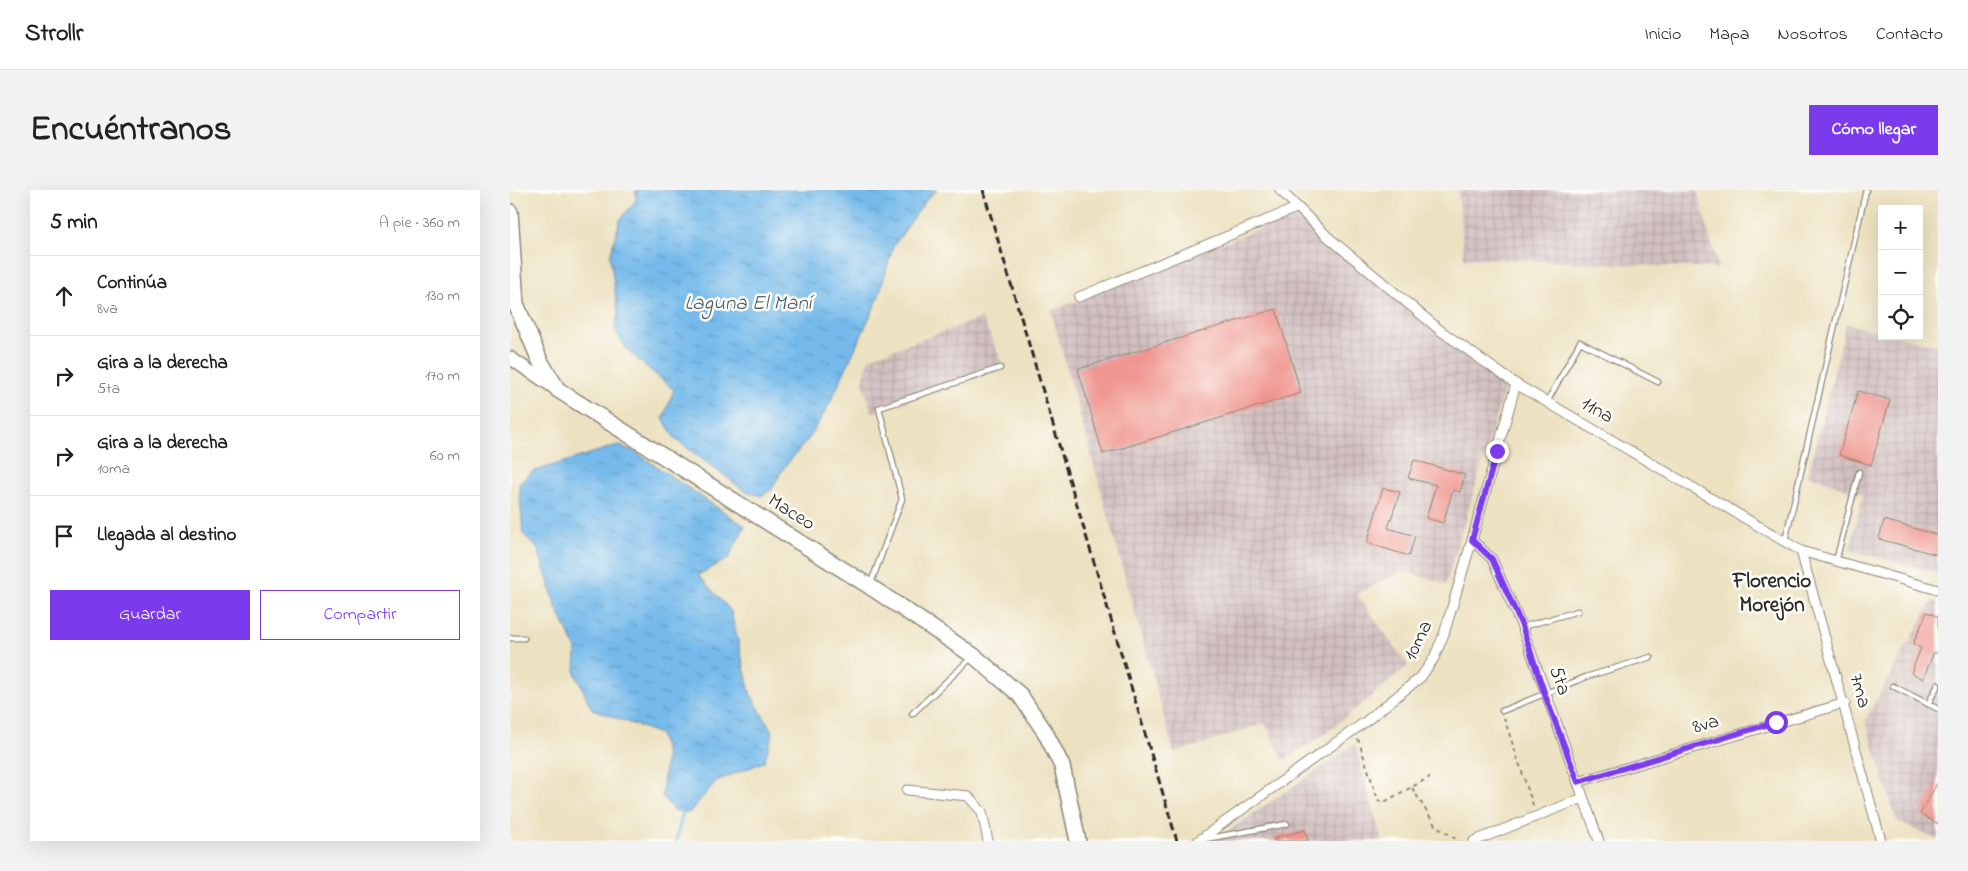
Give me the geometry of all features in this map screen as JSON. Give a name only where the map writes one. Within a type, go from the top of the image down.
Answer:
[{"type":"main road","name":"Maceo","points":[[510,212],[516,304],[540,361],[558,390],[869,586],[974,656],[1020,694],[1045,732],[1062,766],[1078,841]]},
{"type":"main road","points":[[510,358],[558,390]]},
{"type":"street","name":"11na","points":[[1280,190],[1296,208],[1441,330],[1516,384],[1801,551],[1938,590]]},
{"type":"street","points":[[1078,297],[1296,208]]},
{"type":"street","name":"10ma","points":[[1198,841],[1355,729],[1420,677],[1434,658],[1444,634],[1516,384]]},
{"type":"street","name":"5ta","points":[[1472,540],[1492,559],[1522,626],[1545,695],[1599,841]]},
{"type":"street","name":"7ma","points":[[1801,551],[1845,703],[1881,841]]},
{"type":"street","name":"8va","points":[[1578,782],[1845,703]]},
{"type":"street","points":[[907,790],[968,796],[982,812],[988,841]]},
{"type":"street","points":[[1474,841],[1583,798]]},
{"type":"lane","points":[[1785,541],[1866,190]]},
{"type":"lane","points":[[1547,402],[1580,342],[1658,382]]},
{"type":"lane","points":[[869,586],[902,499],[879,408],[1000,368]]},
{"type":"lane","points":[[1836,562],[1858,472]]},
{"type":"lane","points":[[1522,626],[1578,612]]},
{"type":"lane","points":[[510,638],[524,638]]},
{"type":"lane","points":[[912,714],[974,656]]},
{"type":"lane","points":[[1502,711],[1586,677],[1650,657]]},
{"type":"lane","points":[[1928,704],[1938,685]]},
{"type":"lane","points":[[1894,686],[1938,709]]},
{"type":"lane","points":[[1198,841],[1287,824]]},
{"type":"path","points":[[1502,711],[1536,815]]},
{"type":"path","points":[[1355,729],[1378,800],[1384,802],[1430,777]]},
{"type":"path","points":[[1412,787],[1435,825],[1459,841]]},
{"type":"shaded area","points":[[1458,190],[1697,190],[1718,268],[1464,258]]},
{"type":"shaded area","points":[[1296,214],[1505,387],[1446,584],[1403,571],[1357,594],[1408,666],[1325,734],[1283,760],[1265,723],[1174,753],[1051,311]]},
{"type":"shaded area","points":[[982,318],[1005,369],[872,413],[863,382],[869,358]]},
{"type":"shaded area","points":[[1846,324],[1878,331],[1878,340],[1915,340],[1938,346],[1938,573],[1849,550],[1863,495],[1808,475]]},
{"type":"shaded area","points":[[1932,601],[1938,603],[1938,840],[1897,821],[1865,720]]},
{"type":"shaded area","points":[[1355,744],[1382,841],[1213,841]]},
{"type":"water","name":"Laguna El Maní","points":[[636,190],[937,190],[927,199],[893,247],[878,299],[830,403],[810,437],[783,469],[772,489],[761,496],[745,491],[675,439],[663,418],[674,390],[628,351],[615,330],[618,313],[610,256],[620,220],[636,200]]},
{"type":"water","points":[[618,445],[635,452],[745,526],[728,559],[698,575],[731,611],[750,693],[773,733],[764,762],[716,781],[689,813],[673,810],[662,796],[666,755],[660,734],[592,709],[575,673],[576,649],[556,607],[538,549],[523,534],[519,484],[532,472]]},
{"type":"building","points":[[1276,309],[1301,393],[1103,454],[1078,369]]},
{"type":"building","points":[[1858,391],[1890,400],[1871,465],[1839,455]]},
{"type":"building","points":[[1414,460],[1465,475],[1460,492],[1453,490],[1443,523],[1426,518],[1436,485],[1408,478]]},
{"type":"building","points":[[1383,488],[1400,492],[1388,528],[1415,536],[1409,556],[1367,543]]},
{"type":"building","points":[[1884,520],[1938,535],[1938,555],[1879,539]]},
{"type":"building","points":[[1927,612],[1938,617],[1938,654],[1934,652],[1923,679],[1911,673],[1921,648],[1913,644]]},
{"type":"building","points":[[1938,782],[1938,824],[1920,814]]},
{"type":"building","points":[[1305,830],[1308,841],[1274,841],[1274,838]]},
{"type":"waterway","points":[[676,841],[683,812]]},
{"type":"railway","points":[[983,190],[1177,841]]},
{"type":"district","name":"Florencio Morejón","points":[[1772,594]]},
{"type":"route","points":[[1497,451],[1472,540],[1492,559],[1522,626],[1545,695],[1578,782],[1776,722]]}]
